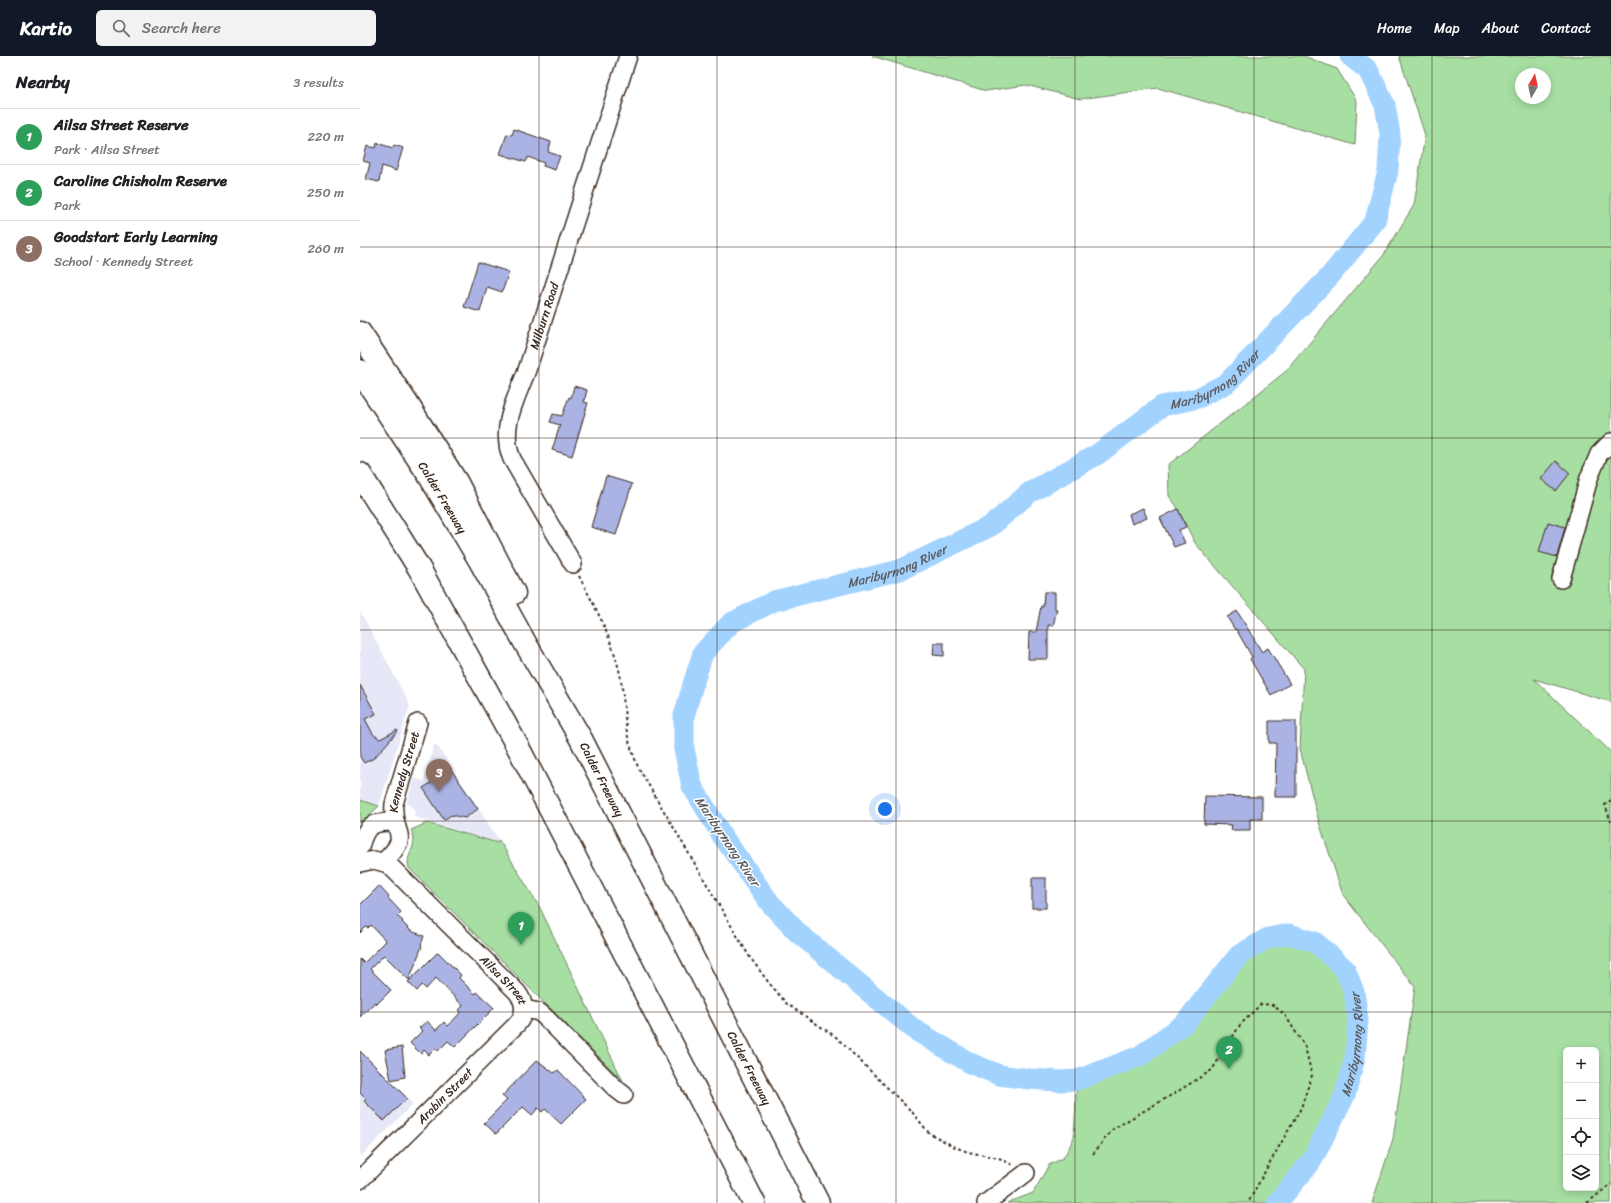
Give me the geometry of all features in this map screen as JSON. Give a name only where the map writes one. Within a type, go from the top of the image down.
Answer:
[{"type":"highway","points":[[360,333],[422,426],[457,483],[519,602],[581,739]]},
{"type":"highway","name":"Calder Freeway","points":[[360,371],[428,475],[479,559],[524,641],[581,739],[818,1203]]},
{"type":"highway","points":[[360,474],[419,568],[520,752],[754,1203]]},
{"type":"street","name":"Milburn Road","points":[[573,564],[512,459],[508,450],[506,434],[509,419],[527,370],[628,56]]},
{"type":"street","points":[[1561,579],[1589,478],[1599,454],[1611,442]]},
{"type":"street","name":"Kennedy Street","points":[[383,862],[394,851],[399,842],[399,833],[395,822],[394,804],[418,723]]},
{"type":"street","name":"Kennedy Street","points":[[360,847],[365,832],[369,826],[380,822],[395,822]]},
{"type":"street","points":[[360,863],[369,861],[383,862]]},
{"type":"street","name":"Ailsa Street","points":[[383,862],[396,872],[517,992],[522,1000],[524,1009],[539,1012],[545,1017],[615,1088],[624,1095]]},
{"type":"street","name":"Arabin Street","points":[[360,1180],[517,1024],[521,1019],[524,1009]]},
{"type":"street","points":[[986,1203],[1026,1173]]},
{"type":"path","points":[[573,564],[604,626],[615,654],[622,685],[627,731],[630,745],[638,767],[749,956],[769,983],[787,1004],[836,1037],[912,1112],[929,1134],[955,1148],[999,1158],[1026,1173]]},
{"type":"path","points":[[1611,800],[1605,805],[1611,822]]},
{"type":"path","points":[[1093,1154],[1113,1129],[1176,1093],[1212,1070],[1240,1025],[1261,1004],[1273,1005],[1285,1016],[1305,1047],[1312,1075],[1301,1108],[1248,1203]]},
{"type":"path","points":[[1587,1203],[1611,1184]]},
{"type":"shaded area","points":[[360,611],[410,705],[379,806],[360,800]]},
{"type":"shaded area","points":[[436,744],[499,840],[499,843],[414,817],[415,812],[413,808],[407,803],[414,778],[424,781],[434,745]]},
{"type":"shaded area","points":[[360,1051],[413,1104],[360,1157]]},
{"type":"green space","points":[[872,56],[1304,56],[1337,69],[1357,101],[1355,145],[1158,88],[1080,99],[1026,85],[986,91]]},
{"type":"green space","points":[[1399,56],[1611,56],[1611,702],[1534,679],[1611,752],[1611,1203],[1372,1203],[1393,1139],[1415,987],[1343,895],[1319,822],[1300,749],[1304,669],[1195,543],[1176,505],[1169,496],[1168,465],[1285,372],[1383,256],[1414,205],[1425,135]]},
{"type":"green space","points":[[360,800],[379,806],[360,824]]},
{"type":"green space","points":[[427,823],[498,843],[499,840],[540,908],[623,1081],[409,868],[408,859],[414,841],[411,830]]},
{"type":"green space","points":[[1289,934],[1315,942],[1345,969],[1354,992],[1358,1020],[1355,1058],[1345,1095],[1311,1162],[1277,1203],[1007,1203],[1033,1193],[1049,1165],[1063,1158],[1069,1148],[1074,1137],[1077,1080],[1140,1056],[1185,1023],[1239,955],[1268,938]]},
{"type":"building","points":[[514,129],[551,142],[548,152],[560,156],[555,170],[543,166],[544,163],[528,157],[526,162],[500,154],[507,134],[512,135]]},
{"type":"building","points":[[377,143],[393,148],[394,145],[403,148],[396,171],[382,166],[379,182],[366,179],[370,163],[363,161],[367,146],[376,148]]},
{"type":"building","points":[[478,262],[509,272],[502,292],[487,287],[480,312],[464,307]]},
{"type":"building","points":[[574,386],[587,390],[584,402],[588,403],[572,456],[552,450],[560,425],[550,422],[553,414],[562,416],[569,397],[571,398]]},
{"type":"building","points":[[1556,461],[1570,473],[1556,491],[1541,479]]},
{"type":"building","points":[[606,476],[632,484],[616,535],[591,527]]},
{"type":"building","points":[[1143,508],[1147,518],[1132,524],[1129,514]]},
{"type":"building","points":[[1178,509],[1186,527],[1179,530],[1185,543],[1174,547],[1160,518]]},
{"type":"building","points":[[1548,522],[1565,527],[1557,557],[1539,552]]},
{"type":"building","points":[[1044,592],[1055,592],[1055,609],[1057,609],[1053,626],[1048,625],[1048,659],[1028,659],[1029,632],[1036,632],[1041,606],[1043,607]]},
{"type":"building","points":[[1237,611],[1262,652],[1268,648],[1290,684],[1271,695],[1250,659],[1252,657],[1236,629],[1235,630],[1227,617]]},
{"type":"building","points":[[934,643],[944,643],[944,656],[933,655]]},
{"type":"building","points":[[360,685],[376,714],[365,719],[373,734],[380,739],[397,730],[398,731],[374,758],[364,763],[360,757]]},
{"type":"building","points":[[1269,721],[1296,721],[1296,797],[1275,797],[1276,743],[1269,743]]},
{"type":"building","points":[[446,762],[478,809],[465,818],[451,815],[444,820],[423,788],[431,783],[433,770]]},
{"type":"building","points":[[1205,796],[1262,797],[1262,819],[1250,819],[1250,830],[1231,830],[1232,825],[1204,824]]},
{"type":"building","points":[[1032,878],[1046,878],[1046,908],[1032,908]]},
{"type":"building","points":[[379,886],[401,912],[397,916],[403,921],[402,922],[411,931],[424,936],[422,946],[409,980],[384,955],[370,969],[391,990],[377,1004],[375,1002],[360,1017],[360,959],[364,963],[386,941],[371,925],[368,928],[366,927],[360,933],[360,905]]},
{"type":"building","points":[[438,952],[461,975],[459,978],[475,994],[477,992],[494,1008],[455,1047],[448,1041],[438,1051],[436,1048],[429,1055],[424,1050],[421,1054],[410,1043],[422,1031],[419,1028],[427,1021],[436,1030],[444,1022],[448,1026],[461,1012],[459,1010],[463,1006],[436,978],[426,989],[422,985],[417,991],[408,982]]},
{"type":"building","points":[[402,1047],[405,1077],[391,1080],[385,1050]]},
{"type":"building","points":[[360,1051],[407,1098],[384,1121],[364,1101],[366,1099],[360,1093]]},
{"type":"building","points":[[537,1060],[554,1073],[558,1070],[586,1099],[561,1124],[545,1109],[542,1112],[538,1108],[532,1115],[523,1107],[496,1134],[484,1123],[507,1100],[502,1096]]},
{"type":"waterway","name":"Maribyrnong River","points":[[1277,1203],[1311,1162],[1345,1095],[1355,1058],[1358,1020],[1354,992],[1345,969],[1315,942],[1289,934],[1268,938],[1239,955],[1185,1023],[1140,1056],[1077,1080],[1059,1081],[999,1075],[970,1063],[915,1030],[798,933],[770,903],[723,837],[692,786],[684,749],[684,716],[703,653],[731,623],[774,601],[900,570],[991,526],[1029,493],[1098,454],[1162,406],[1198,398],[1227,383],[1330,276],[1375,221],[1388,171],[1390,134],[1385,105],[1368,70],[1350,56]]},
{"type":"place","name":"Goodstart Early Learning","points":[[439,792]]},
{"type":"place","name":"Ailsa Street Reserve","points":[[521,945]]},
{"type":"place","name":"Caroline Chisholm Reserve","points":[[1229,1069]]}]
